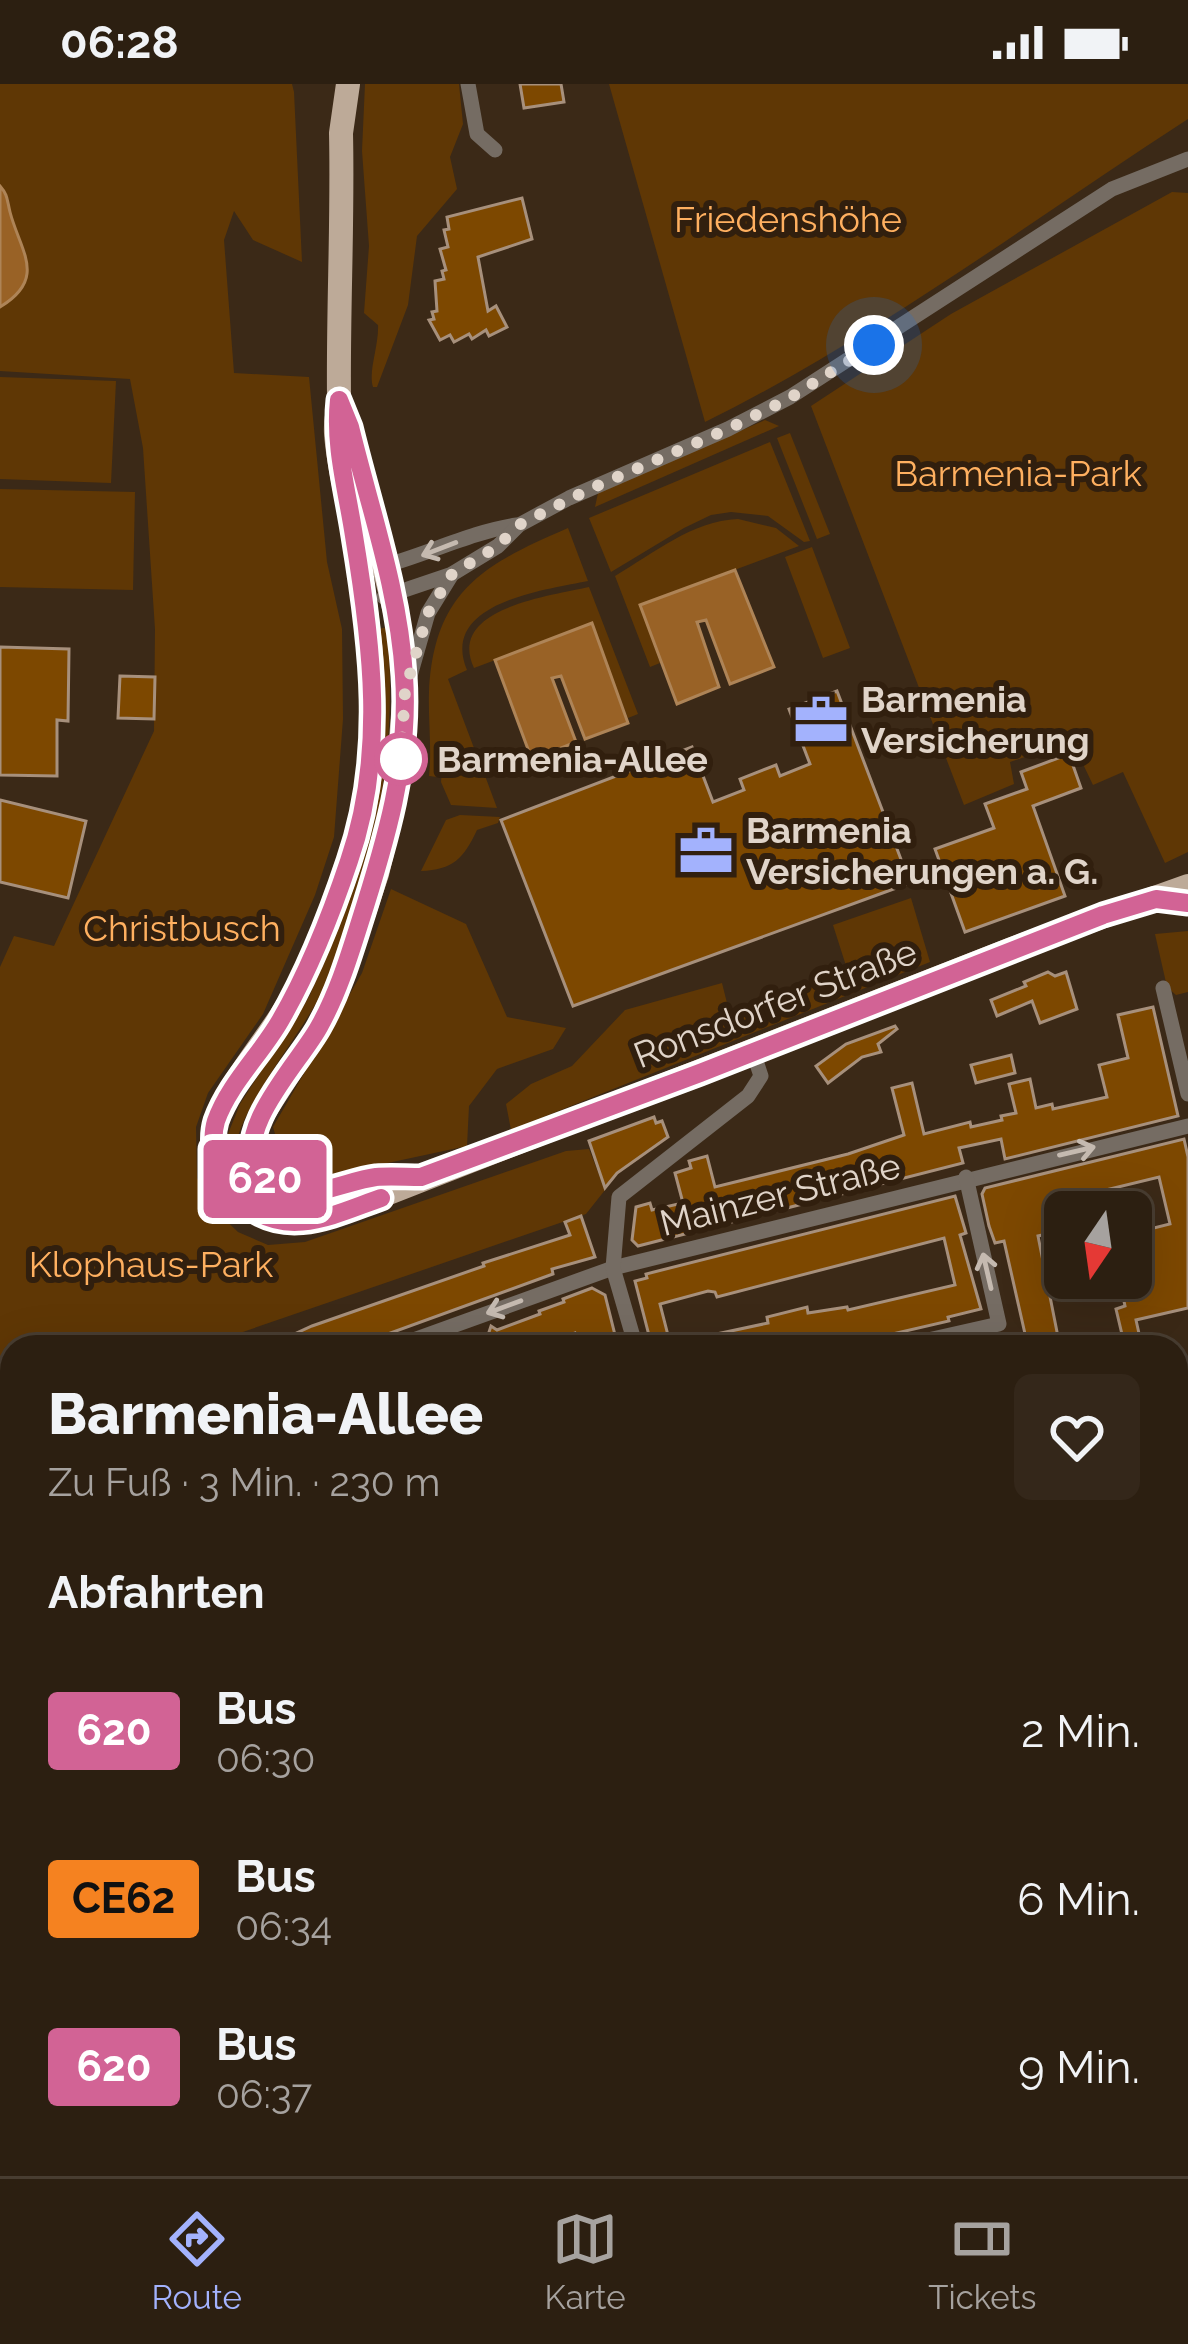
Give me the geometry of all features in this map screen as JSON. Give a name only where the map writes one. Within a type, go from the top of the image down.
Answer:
[{"type":"main road","name":"Ronsdorfer Straße","points":[[326,84],[341,133]]},
{"type":"main road","name":"Ronsdorfer Straße","points":[[348,84],[341,133],[336,431],[363,602],[374,719],[367,795],[351,856],[296,991],[226,1102],[213,1136],[218,1166],[247,1206],[283,1222],[322,1219],[1060,931],[1188,886]]},
{"type":"main road","name":"Ronsdorfer Straße","points":[[339,400],[393,596],[405,691],[402,748],[390,824],[352,949],[319,1027],[255,1129],[251,1153],[263,1178],[293,1194],[376,1178],[421,1177]]},
{"type":"street","points":[[468,84],[478,134],[495,150]]},
{"type":"street","points":[[363,602],[452,574],[498,546],[519,525],[569,498],[790,398],[1112,189],[1188,159]]},
{"type":"street","points":[[359,573],[491,529],[519,525]]},
{"type":"street","points":[[405,691],[428,613],[452,574]]},
{"type":"street","name":"Ronsdorfer Straße","points":[[1156,899],[1188,903]]},
{"type":"street","points":[[1163,988],[1188,1094]]},
{"type":"street","points":[[633,1335],[614,1268],[619,1197],[748,1096],[761,1076],[753,1052]]},
{"type":"street","name":"Mainzer Straße","points":[[427,1335],[614,1268],[966,1177],[1188,1126]]},
{"type":"street","points":[[950,1335],[999,1324],[966,1177]]},
{"type":"green space","name":"Christbusch","points":[[0,84],[292,84],[302,262],[253,240],[234,211],[224,240],[234,373],[309,377],[327,562],[342,629],[343,719],[334,837],[315,895],[263,1014],[208,1093],[196,1127],[197,1178],[215,1210],[238,1232],[268,1245],[305,1242],[566,1151],[589,1149],[605,1190],[586,1214],[234,1335],[0,1335],[0,967],[14,936],[54,946],[154,731],[155,629],[143,448],[130,379],[0,371],[0,307],[13,299],[26,253],[0,185]]},
{"type":"green space","points":[[365,84],[459,84],[463,124],[450,157],[457,189],[417,236],[408,305],[377,387],[373,387],[372,374],[378,325],[364,313],[369,246],[362,151]]},
{"type":"green space","name":"Friedenshöhe","points":[[609,84],[1188,84],[1188,119],[891,316],[705,422]]},
{"type":"green space","name":"Barmenia-Park","points":[[1172,192],[1188,193],[1188,852],[1165,863],[1123,772],[1093,785],[1072,741],[1010,762],[1014,784],[964,805],[811,406],[951,314]]},
{"type":"green space","points":[[0,377],[116,381],[111,483],[0,479]]},
{"type":"green space","points":[[765,420],[779,426],[595,507],[598,493]]},
{"type":"green space","points":[[790,433],[830,534],[817,539],[777,438]]},
{"type":"green space","points":[[770,442],[810,541],[804,542],[768,516],[711,515],[611,572],[589,518]]},
{"type":"green space","points":[[0,489],[135,492],[133,590],[0,587]]},
{"type":"green space","points":[[738,519],[776,528],[799,546],[640,605],[660,663],[650,667],[615,576],[689,532]]},
{"type":"green space","points":[[568,528],[588,581],[500,604],[468,629],[462,647],[467,670],[448,679],[477,756],[471,759],[474,766],[481,765],[497,808],[451,805],[441,782],[442,770],[451,766],[449,761],[437,767],[437,777],[429,776],[429,692],[441,629],[468,586],[488,570]]},
{"type":"green space","points":[[812,547],[850,648],[823,658],[785,557]]},
{"type":"green space","points":[[589,587],[638,714],[628,718],[591,624],[474,668],[469,648],[475,631],[488,618],[528,601]]},
{"type":"green space","points":[[387,627],[386,764],[370,854],[326,984],[238,1136],[239,1169],[246,1181],[265,1196],[317,1205],[300,1213],[257,1202],[237,1180],[228,1156],[228,1134],[240,1104],[310,995],[356,872],[375,630]]},
{"type":"green space","points":[[460,815],[500,817],[498,823],[477,830],[456,861],[421,871],[446,820]]},
{"type":"green space","points":[[391,889],[466,924],[507,1017],[566,1028],[553,1049],[497,1069],[469,1106],[467,1146],[299,1182],[286,1172],[273,1127],[362,973]]},
{"type":"green space","points":[[911,898],[930,962],[511,1130],[506,1104],[531,1084],[572,1066],[625,1010],[722,983],[730,1015],[848,972],[833,925]]},
{"type":"green space","points":[[1188,931],[1188,992],[1176,995],[1167,987],[1155,934]]},
{"type":"shaded area","points":[[0,186],[27,274],[15,296],[0,307]]},
{"type":"shaded area","points":[[735,570],[774,667],[730,684],[706,620],[697,622],[719,687],[677,704],[640,605]]},
{"type":"shaded area","points":[[592,623],[628,723],[585,739],[561,676],[552,678],[576,742],[532,760],[495,660]]},
{"type":"building","points":[[520,84],[561,84],[564,102],[524,108]]},
{"type":"building","points":[[522,198],[532,239],[478,257],[488,311],[496,306],[507,327],[489,336],[486,330],[472,339],[469,334],[454,342],[450,335],[440,340],[429,320],[437,311],[435,281],[444,279],[442,271],[446,270],[440,249],[448,247],[447,217]]},
{"type":"building","points":[[0,647],[69,649],[68,721],[57,720],[57,776],[0,775]]},
{"type":"building","points":[[120,676],[155,677],[154,719],[118,718]]},
{"type":"building","name":"Barmenia Versicherungen a. G.","points":[[837,691],[910,883],[573,1006],[501,820],[692,747],[713,802],[744,790],[740,779],[776,765],[780,776],[810,764],[789,709]]},
{"type":"building","points":[[1069,754],[1081,788],[1033,806],[1065,896],[965,932],[935,849],[994,828],[985,804],[1027,789],[1021,772]]},
{"type":"building","points":[[0,800],[86,821],[68,898],[0,882]]},
{"type":"building","points":[[1048,972],[1055,976],[1066,972],[1077,1009],[1040,1023],[1032,1001],[997,1016],[991,1000]]},
{"type":"building","points":[[1153,1007],[1178,1116],[1005,1159],[1001,1139],[959,1148],[963,1163],[638,1246],[632,1240],[636,1207],[650,1203],[652,1210],[683,1203],[675,1173],[691,1168],[689,1161],[707,1156],[715,1187],[904,1135],[892,1088],[912,1083],[924,1134],[970,1122],[971,1127],[1002,1120],[1001,1116],[1016,1113],[1009,1084],[1030,1079],[1036,1108],[1107,1097],[1099,1065],[1128,1058],[1118,1015]]},
{"type":"building","points":[[895,1026],[878,1044],[881,1052],[862,1057],[828,1083],[816,1066],[846,1044]]},
{"type":"building","points":[[1011,1055],[1015,1073],[976,1083],[971,1065]]},
{"type":"building","points":[[654,1117],[656,1123],[662,1121],[668,1137],[617,1173],[605,1188],[589,1141]]},
{"type":"building","points":[[1184,1139],[1188,1308],[1136,1320],[1139,1335],[1122,1335],[1116,1309],[1125,1306],[1124,1299],[1152,1299],[1152,1228],[1170,1224],[1159,1177],[1102,1191],[1044,1191],[1044,1235],[1038,1236],[1044,1299],[1050,1299],[1058,1335],[1025,1335],[1004,1241],[995,1243],[982,1194],[985,1188]]},
{"type":"building","points":[[955,1196],[966,1233],[960,1235],[981,1309],[888,1335],[712,1335],[768,1323],[767,1317],[807,1307],[808,1313],[848,1310],[955,1285],[944,1238],[717,1297],[708,1291],[660,1304],[668,1335],[649,1335],[635,1281],[647,1278],[646,1274]]},
{"type":"building","points":[[581,1216],[595,1257],[552,1269],[553,1274],[385,1335],[292,1335],[570,1235],[565,1222]]},
{"type":"building","points":[[592,1288],[605,1295],[615,1335],[488,1335],[491,1326],[497,1330],[540,1314]]},
{"type":"bus line","name":"620","points":[[381,1198],[309,1222],[263,1216],[229,1187],[218,1166],[213,1136],[226,1102],[296,991],[351,856],[367,795],[372,685],[355,538],[336,431],[339,400],[398,619],[405,691],[402,748],[390,824],[344,972],[319,1027],[255,1129],[254,1165],[274,1186],[293,1194],[314,1193],[376,1178],[421,1177],[1103,915],[1156,899],[1188,903]]},
{"type":"place","name":"Barmenia Versicherung","points":[[821,720]]},
{"type":"place","name":"Barmenia-Allee","points":[[401,759]]},
{"type":"place","name":"Barmenia Versicherungen a. G.","points":[[706,851]]},
{"type":"route","points":[[401,759],[405,691],[428,613],[452,574],[498,546],[519,525],[790,398],[874,345]]},
{"type":"park label","name":"Klophaus-Park","points":[[151,1264]]}]
